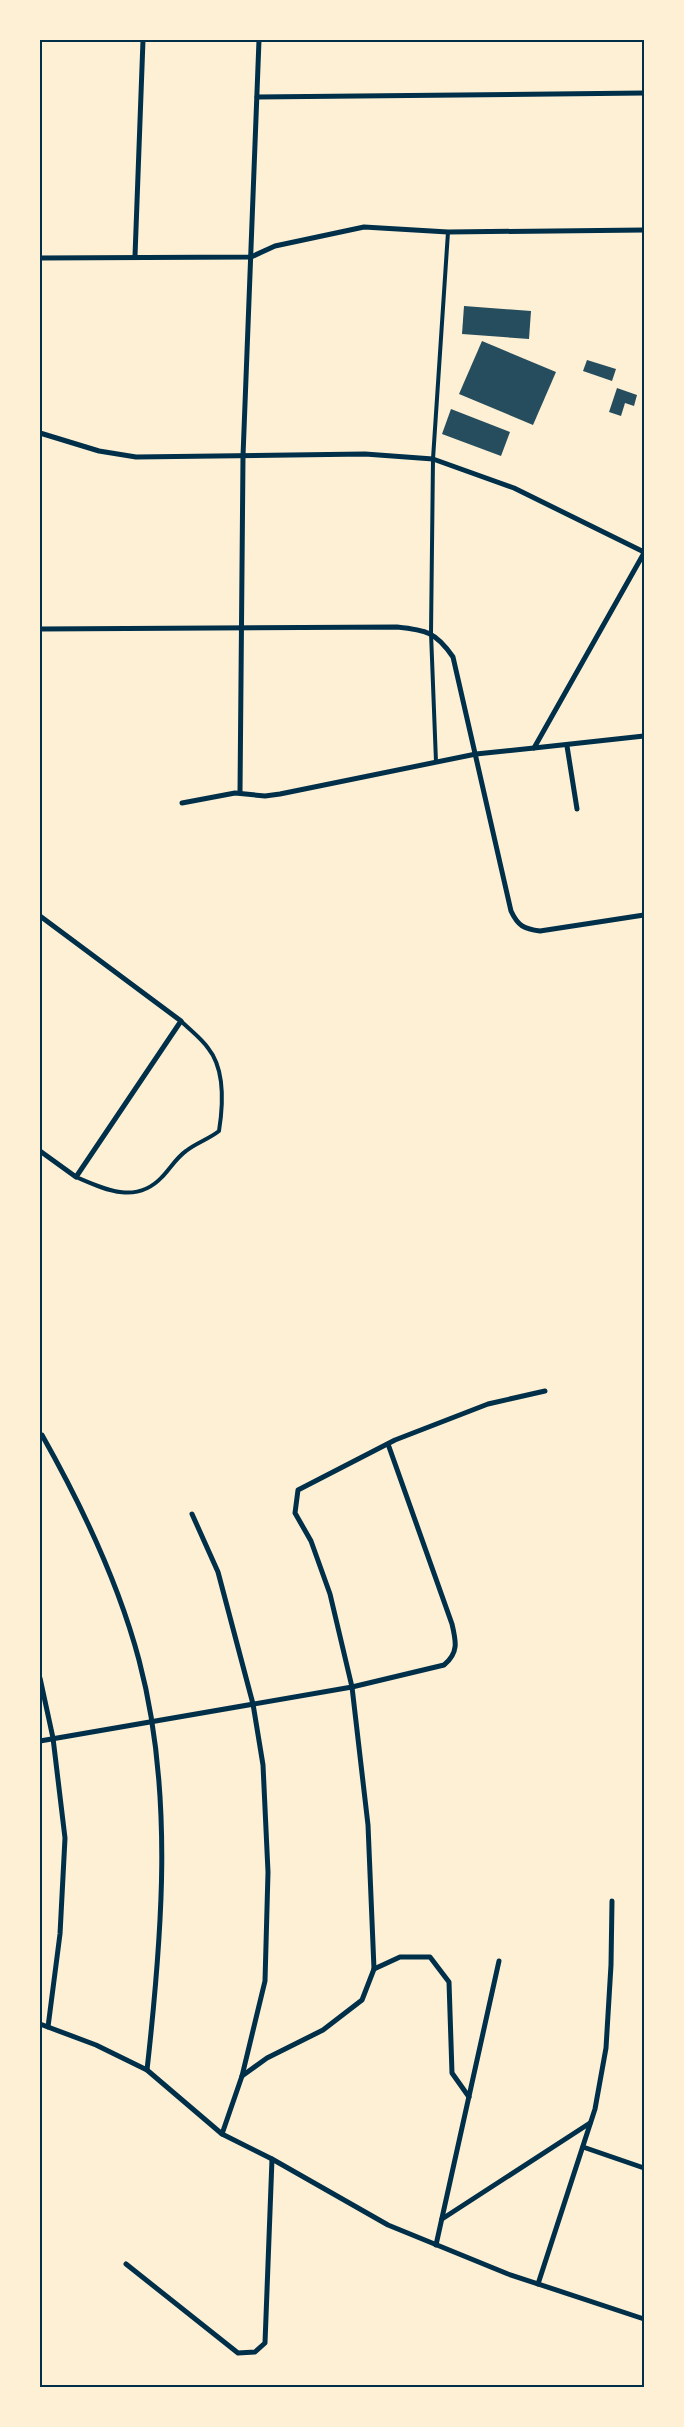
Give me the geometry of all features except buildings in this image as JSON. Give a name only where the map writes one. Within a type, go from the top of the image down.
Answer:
[{"type":"street","points":[[135,256],[143,40]]},
{"type":"street","points":[[240,793],[243,456],[259,40]]},
{"type":"street","points":[[257,98],[644,93]]},
{"type":"street","points":[[40,258],[251,256],[275,246],[364,227],[448,232],[644,230]]},
{"type":"street","points":[[40,434],[98,452],[136,457],[365,454],[433,459],[514,488],[644,553],[534,748]]},
{"type":"street","points":[[40,629],[397,628],[431,633],[445,644],[453,657],[511,912],[517,923],[526,929],[540,931],[644,915]]},
{"type":"street","points":[[182,804],[240,793],[265,796],[280,794],[476,754],[567,746],[644,736]]},
{"type":"street","points":[[567,746],[577,809]]},
{"type":"street","points":[[40,916],[181,1021],[76,1177],[40,1151]]},
{"type":"street","points":[[242,2076],[267,2058],[323,2030],[362,2000],[374,1969],[368,1825],[352,1687],[330,1594],[311,1541],[295,1514],[298,1490],[388,1444],[488,1404],[544,1391]]},
{"type":"street","points":[[42,1435],[74,1493],[116,1587],[139,1660],[152,1722],[162,1830],[161,1906],[147,2070]]},
{"type":"street","points":[[40,1741],[352,1687],[444,1665],[453,1658],[457,1643],[449,1615],[388,1444]]},
{"type":"street","points":[[192,1514],[218,1572],[253,1704],[263,1764],[268,1872],[264,1981],[242,2076],[222,2134]]},
{"type":"street","points":[[40,1678],[53,1738],[65,1838],[60,1934],[48,2027]]},
{"type":"street","points":[[538,2284],[591,2122],[606,2048],[611,1965],[612,1901]]},
{"type":"street","points":[[374,1969],[400,1957],[430,1957],[449,1982],[452,2073],[469,2097]]},
{"type":"street","points":[[436,2245],[499,1960]]},
{"type":"street","points":[[40,2024],[96,2045],[147,2070],[222,2134],[272,2159],[388,2225],[538,2284],[644,2319]]},
{"type":"street","points":[[442,2219],[591,2122]]},
{"type":"street","points":[[583,2146],[644,2168]]},
{"type":"street","points":[[126,2264],[238,2353],[254,2352],[265,2343],[272,2159]]},
{"type":"lane","points":[[436,762],[431,633],[433,459],[448,232]]},
{"type":"lane","points":[[76,1177],[114,1192],[138,1192],[161,1179],[186,1151],[207,1140],[219,1130],[222,1112],[219,1072],[209,1049],[181,1021]]}]
